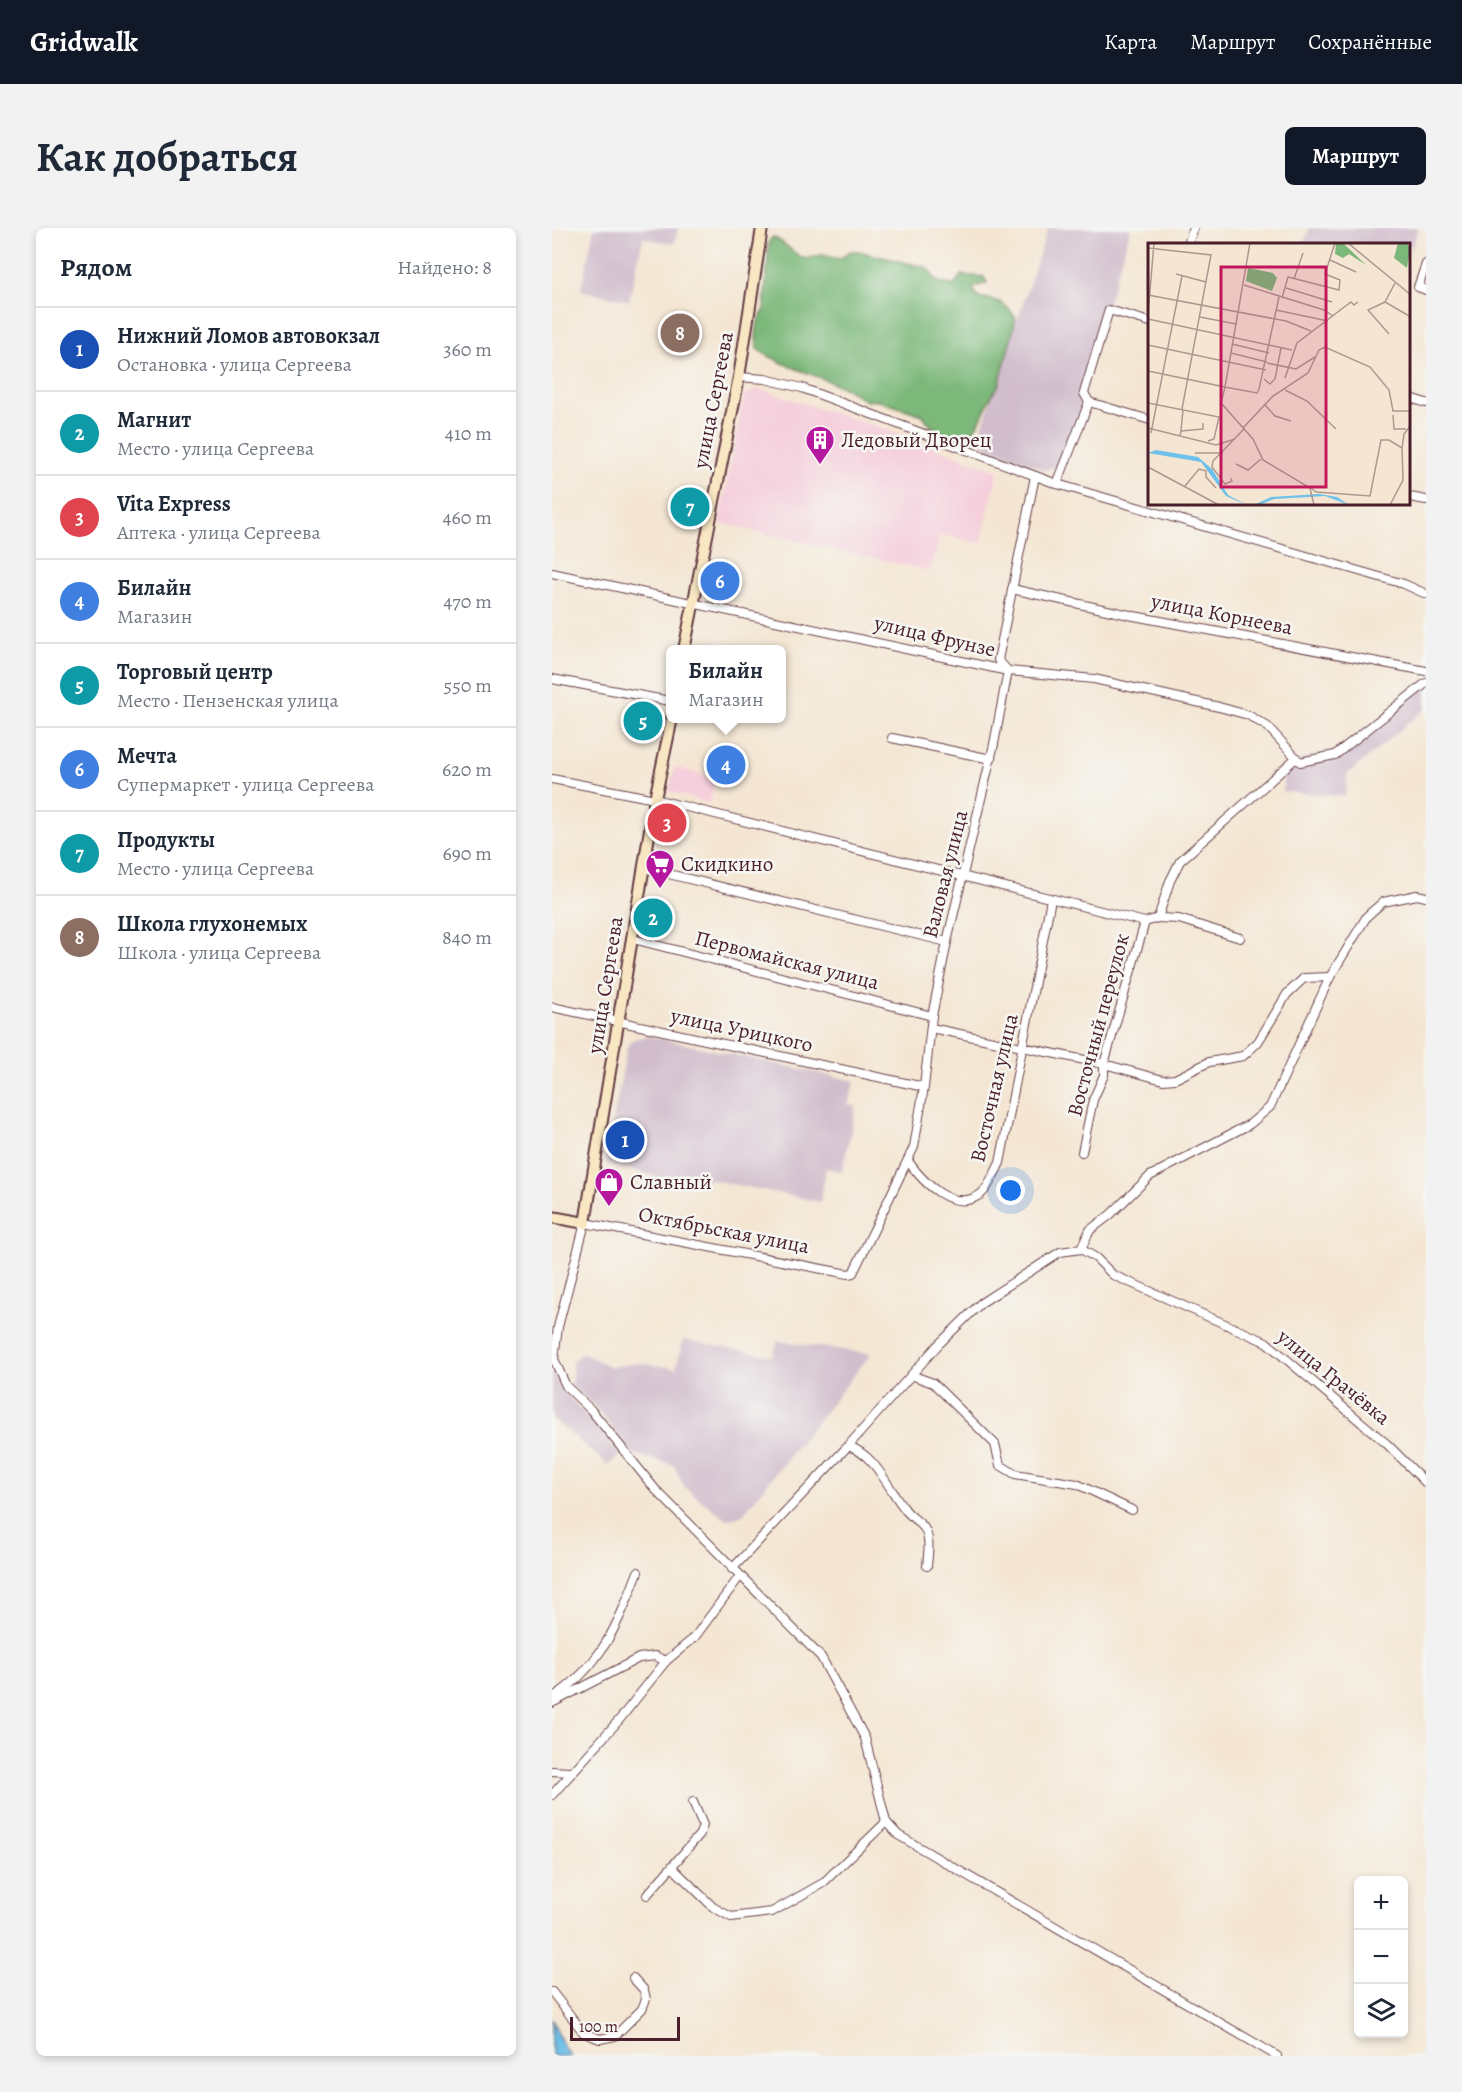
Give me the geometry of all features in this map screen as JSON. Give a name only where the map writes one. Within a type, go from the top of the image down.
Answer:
[{"type":"main road","name":"улица Сергеева","points":[[685,645],[739,377],[762,228]]},
{"type":"main road","name":"улица Сергеева","points":[[585,1223],[655,799],[671,723]]},
{"type":"main road","name":"Октябрьская улица","points":[[552,1216],[585,1223]]},
{"type":"street","points":[[1188,243],[1194,228]]},
{"type":"street","points":[[1426,264],[1418,287],[1426,290]]},
{"type":"street","points":[[1148,321],[1109,310],[1084,393],[1089,402],[1148,419]]},
{"type":"street","points":[[739,377],[765,379],[802,388],[1057,484],[1404,584],[1426,594]]},
{"type":"street","points":[[1411,398],[1426,403]]},
{"type":"street","points":[[1057,484],[1089,402]]},
{"type":"street","name":"Валовая улица","points":[[853,1273],[914,1147],[932,1016],[947,942],[991,759],[1008,671],[998,660],[1035,476]]},
{"type":"street","points":[[1411,497],[1426,500]]},
{"type":"street","name":"улица Фрунзе","points":[[552,573],[693,601],[1008,671],[1094,679],[1248,715],[1268,727],[1296,758]]},
{"type":"street","name":"улица Корнеева","points":[[1012,589],[1134,616],[1426,671]]},
{"type":"street","points":[[552,679],[666,700]]},
{"type":"street","points":[[1296,758],[1300,762],[1335,755],[1426,683]]},
{"type":"street","points":[[892,738],[991,759]]},
{"type":"street","name":"Восточный переулок","points":[[1082,1152],[1104,1064],[1145,922],[1158,918],[1170,881],[1180,861],[1296,758]]},
{"type":"street","points":[[552,779],[655,799],[1145,922]]},
{"type":"street","points":[[644,868],[947,942]]},
{"type":"street","points":[[732,1569],[848,1446],[911,1375],[981,1303],[1060,1252],[1081,1250],[1090,1230],[1110,1215],[1150,1176],[1250,1124],[1270,1107],[1330,977],[1367,916],[1383,902],[1417,895],[1426,897]]},
{"type":"street","name":"Восточная улица","points":[[908,1161],[919,1176],[943,1196],[972,1199],[983,1193],[1000,1163],[1051,899]]},
{"type":"street","points":[[1158,918],[1179,919],[1240,938]]},
{"type":"street","name":"Первомайская улица","points":[[633,939],[932,1016]]},
{"type":"street","points":[[931,1028],[1104,1064],[1163,1080],[1175,1079],[1209,1062],[1243,1056],[1257,1042],[1287,994],[1304,978],[1330,977]]},
{"type":"street","name":"улица Урицкого","points":[[552,1007],[924,1087]]},
{"type":"street","points":[[585,1223],[558,1327],[554,1359],[566,1386],[591,1410],[655,1489],[821,1657],[865,1738],[886,1822],[898,1835],[1277,2056]]},
{"type":"street","name":"Октябрьская улица","points":[[585,1223],[853,1273]]},
{"type":"street","name":"улица Грачёвка","points":[[1081,1250],[1096,1258],[1113,1275],[1266,1342],[1388,1444],[1426,1483]]},
{"type":"street","points":[[911,1375],[933,1383],[994,1444],[1000,1465],[1015,1473],[1077,1484],[1132,1510]]},
{"type":"street","points":[[848,1446],[861,1450],[887,1481],[904,1509],[925,1529],[929,1546],[927,1566]]},
{"type":"street","points":[[552,1698],[575,1683],[599,1654],[619,1620],[638,1572]]},
{"type":"street","points":[[552,1795],[564,1783],[570,1772],[620,1719],[666,1661],[694,1638],[740,1576]]},
{"type":"street","points":[[552,1703],[639,1658],[655,1656],[666,1661]]},
{"type":"street","points":[[552,1771],[570,1772]]},
{"type":"street","points":[[647,1895],[673,1868],[700,1834],[703,1825],[693,1802]]},
{"type":"street","points":[[673,1868],[713,1907],[731,1917],[772,1912],[823,1883],[886,1822]]},
{"type":"street","points":[[552,1992],[584,2033],[600,2039],[615,2036],[642,2009],[646,1999],[644,1990],[633,1978]]},
{"type":"street","points":[[1270,2053],[1282,2056]]},
{"type":"shaded area","points":[[594,228],[678,228],[674,244],[643,238],[629,301],[581,290]]},
{"type":"shaded area","points":[[1048,228],[1131,228],[1079,397],[1080,412],[1060,465],[1045,470],[977,442]]},
{"type":"shaded area","points":[[1310,228],[1419,228],[1411,250],[1411,243],[1303,243]]},
{"type":"shaded area","points":[[759,389],[878,427],[998,471],[981,543],[940,535],[930,571],[719,523],[744,395]]},
{"type":"shaded area","points":[[1426,680],[1426,708],[1347,775],[1345,796],[1283,792],[1283,777],[1302,759],[1341,750]]},
{"type":"shaded area","points":[[675,767],[716,779],[709,803],[668,791]]},
{"type":"shaded area","points":[[648,1036],[855,1081],[848,1104],[856,1106],[842,1172],[826,1168],[820,1202],[708,1179],[690,1184],[605,1164],[627,1047],[634,1039]]},
{"type":"shaded area","points":[[683,1340],[772,1356],[778,1341],[871,1354],[742,1515],[727,1520],[684,1487],[674,1465],[633,1454],[592,1403],[572,1386],[572,1362],[582,1353],[611,1367],[639,1363],[676,1368]]},
{"type":"shaded area","points":[[552,1370],[562,1389],[621,1454],[608,1465],[552,1418]]},
{"type":"green space","points":[[773,237],[797,255],[807,259],[823,255],[839,259],[851,251],[858,251],[928,268],[936,281],[954,286],[961,275],[984,277],[987,283],[973,287],[977,297],[1000,302],[1016,319],[999,385],[980,421],[970,434],[963,440],[945,434],[935,429],[923,415],[876,400],[866,401],[841,386],[784,364],[757,349],[758,321],[764,311],[769,241]]},
{"type":"water","points":[[552,2019],[564,2048],[571,2056],[552,2056]]},
{"type":"place","name":"Школа глухонемых","points":[[680,333]]},
{"type":"place","name":"Ледовый Дворец","points":[[820,466]]},
{"type":"place","name":"Продукты","points":[[690,507]]},
{"type":"place","name":"Мечта","points":[[720,581]]},
{"type":"place","name":"Торговый центр","points":[[643,721]]},
{"type":"place","name":"Билайн","points":[[726,765]]},
{"type":"place","name":"Vita Express","points":[[667,823]]},
{"type":"place","name":"Скидкино","points":[[660,890]]},
{"type":"place","name":"Магнит","points":[[653,918]]},
{"type":"place","name":"Нижний Ломов автовокзал","points":[[625,1140]]},
{"type":"place","name":"Славный","points":[[609,1208]]}]
